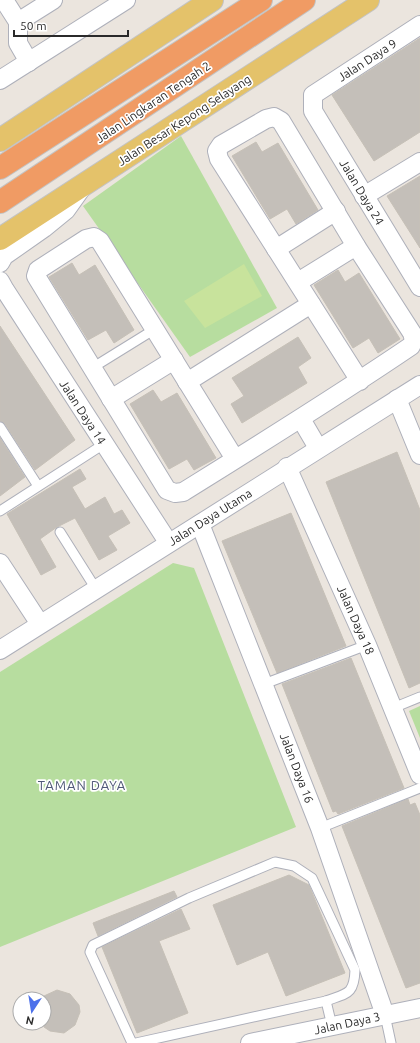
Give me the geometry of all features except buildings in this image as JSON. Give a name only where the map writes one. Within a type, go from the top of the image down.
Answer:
[{"type":"highway","points":[[0,168],[261,0]]},
{"type":"highway","name":"Jalan Lingkaran Tengah 2","points":[[0,202],[304,0]]},
{"type":"main road","points":[[0,140],[212,0]]},
{"type":"main road","name":"Jalan Besar Kepong Selayang","points":[[0,239],[368,0]]},
{"type":"street","points":[[4,0],[18,22],[18,43],[29,62]]},
{"type":"street","points":[[18,22],[53,0]]},
{"type":"street","points":[[0,80],[126,0]]},
{"type":"street","name":"Jalan Daya 9","points":[[313,95],[420,25]]},
{"type":"street","name":"Jalan Daya 24","points":[[313,95],[313,111],[420,287]]},
{"type":"street","points":[[235,459],[100,241],[94,237],[86,239],[38,270],[36,276],[167,490],[175,493],[183,492],[360,381],[411,346],[414,340],[412,333],[356,246],[281,121],[274,117],[266,119],[221,145],[217,151],[219,159],[360,381]]},
{"type":"street","points":[[364,196],[420,162]]},
{"type":"street","points":[[0,263],[4,256],[44,228],[66,210],[84,185]]},
{"type":"street","points":[[276,248],[336,211]]},
{"type":"street","points":[[298,282],[356,246]]},
{"type":"street","name":"Jalan Daya 14","points":[[2,288],[168,542]]},
{"type":"street","points":[[187,382],[311,304]]},
{"type":"street","points":[[111,399],[174,360]]},
{"type":"street","name":"Jalan Daya Utama","points":[[0,650],[96,590],[168,542],[200,524],[287,467],[420,385]]},
{"type":"street","points":[[397,399],[420,455]]},
{"type":"street","points":[[301,419],[318,448]]},
{"type":"street","name":"Jalan Daya 18","points":[[287,467],[367,645],[420,775]]},
{"type":"street","name":"Jalan Daya 16","points":[[200,524],[320,828],[385,1015]]},
{"type":"street","points":[[0,562],[40,624]]},
{"type":"street","name":"Jalan Daya 3","points":[[250,1043],[420,1008]]},
{"type":"lane","points":[[92,368],[155,329]]},
{"type":"lane","points":[[0,427],[38,486]]},
{"type":"lane","points":[[0,511],[104,444]]},
{"type":"lane","points":[[60,532],[96,590]]},
{"type":"lane","points":[[264,684],[367,645]]},
{"type":"lane","points":[[393,708],[420,697]]},
{"type":"lane","points":[[320,828],[420,788]]},
{"type":"lane","points":[[132,1043],[90,952],[93,945],[189,898],[275,862],[294,866],[312,878],[355,970],[355,983],[348,993],[326,1000],[136,1043]]},
{"type":"lane","points":[[326,1000],[332,1026]]},
{"type":"lane","points":[[385,1015],[390,1043]]},
{"type":"green space","points":[[181,136],[277,308],[190,357],[83,206]]},
{"type":"green space","points":[[244,264],[262,296],[205,328],[184,301]]},
{"type":"green space","points":[[173,563],[194,568],[296,827],[0,947],[0,672]]},
{"type":"green space","points":[[420,706],[420,738],[409,711]]},
{"type":"district","name":"TAMAN DAYA","points":[[82,785]]}]
